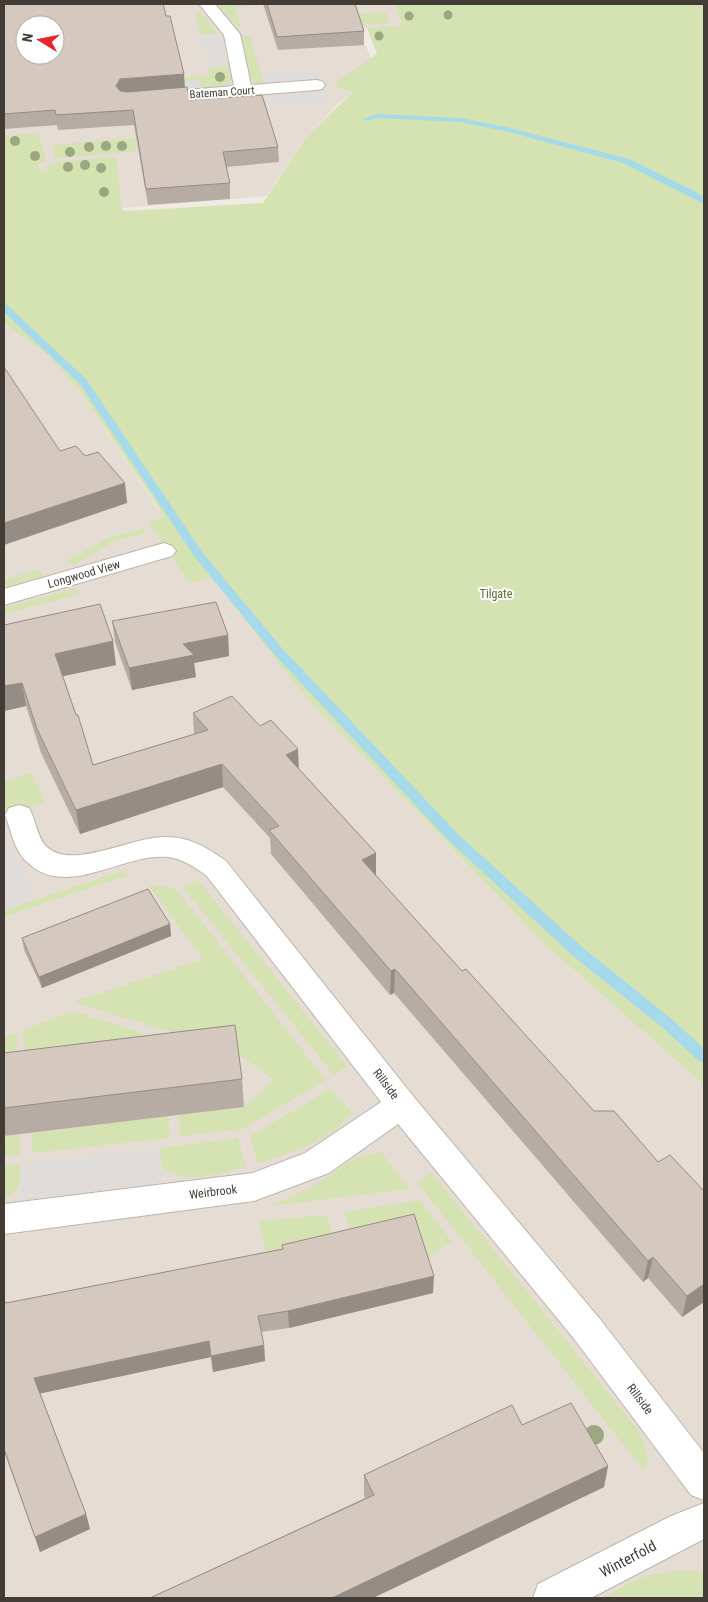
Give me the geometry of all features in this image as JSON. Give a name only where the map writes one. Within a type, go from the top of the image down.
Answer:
[{"type":"street","points":[[207,4],[232,34],[244,91]]},
{"type":"street","name":"Bateman Court","points":[[132,99],[316,85]]},
{"type":"street","name":"Longwood View","points":[[4,597],[164,551]]},
{"type":"street","name":"Rillside","points":[[19,815],[34,852],[43,860],[54,864],[72,867],[88,865],[144,847],[162,846],[178,847],[206,859],[216,868],[402,1105],[587,1329],[704,1482]]},
{"type":"street","name":"Weirbrook","points":[[4,1219],[254,1187],[317,1162],[402,1105]]},
{"type":"street","name":"Winterfold","points":[[552,1598],[684,1529],[704,1521]]},
{"type":"shaded area","points":[[4,4],[394,4],[403,25],[358,29],[377,71],[337,105],[310,133],[267,196],[109,209],[4,147]]},
{"type":"shaded area","points":[[222,37],[229,66],[208,68],[201,38]]},
{"type":"shaded area","points":[[318,70],[328,100],[170,112],[174,82],[200,80],[203,90],[264,83],[261,74]]},
{"type":"shaded area","points":[[4,323],[49,356],[80,391],[155,504],[302,693],[542,942],[704,1085],[704,1598],[4,1598]]},
{"type":"shaded area","points":[[4,830],[36,899],[4,910]]},
{"type":"shaded area","points":[[160,1148],[163,1183],[21,1200],[20,1164]]},
{"type":"green space","points":[[219,4],[273,4],[235,7],[242,32],[226,13],[219,8]]},
{"type":"green space","name":"Tilgate","points":[[394,4],[704,4],[704,1085],[542,942],[302,693],[212,577],[190,583],[148,522],[165,517],[80,391],[49,356],[4,323],[4,136],[39,134],[46,161],[36,165],[46,172],[49,170],[45,167],[55,162],[116,157],[122,209],[125,211],[263,203],[310,133],[353,92],[338,88],[336,82],[377,54],[367,28],[403,25]]},
{"type":"green space","points":[[385,12],[390,23],[325,27],[310,17]]},
{"type":"green space","points":[[195,13],[201,13],[218,33],[200,34]]},
{"type":"green space","points":[[250,36],[264,83],[255,83],[250,78],[241,37]]},
{"type":"green space","points":[[229,66],[233,77],[227,84],[213,89],[197,88],[166,81],[136,81],[210,75],[208,68]]},
{"type":"green space","points":[[135,138],[137,151],[55,158],[53,145]]},
{"type":"green space","points":[[144,528],[146,533],[115,541],[74,565],[67,560],[110,537]]},
{"type":"green space","points":[[40,569],[44,576],[4,587],[4,580]]},
{"type":"green space","points":[[75,588],[79,594],[4,614],[4,608]]},
{"type":"green space","points":[[31,773],[45,802],[4,815],[4,782]]},
{"type":"green space","points":[[124,870],[127,876],[4,917],[4,910]]},
{"type":"green space","points":[[198,880],[347,1066],[334,1075],[183,887]]},
{"type":"green space","points":[[148,885],[175,888],[326,1080],[242,1129],[180,1136],[179,1115],[244,1107],[274,1080],[238,1053],[74,1002],[203,959]]},
{"type":"green space","points":[[72,1011],[161,1039],[28,1078],[23,1030]]},
{"type":"green space","points":[[17,1032],[18,1080],[4,1081],[4,1037]]},
{"type":"green space","points":[[331,1089],[352,1113],[332,1132],[321,1139],[258,1164],[250,1136]]},
{"type":"green space","points":[[168,1116],[170,1138],[32,1153],[32,1133]]},
{"type":"green space","points":[[20,1134],[20,1155],[4,1157],[4,1137]]},
{"type":"green space","points":[[238,1138],[246,1167],[202,1177],[191,1177],[181,1176],[161,1166],[160,1148]]},
{"type":"green space","points":[[381,1152],[410,1189],[270,1206],[306,1190],[350,1162],[369,1154]]},
{"type":"green space","points":[[20,1164],[19,1185],[14,1192],[4,1199],[4,1166]]},
{"type":"green space","points":[[432,1173],[637,1429],[647,1454],[644,1471],[417,1182]]},
{"type":"green space","points":[[420,1200],[452,1242],[434,1253],[435,1256],[423,1260],[355,1245],[344,1212]]},
{"type":"green space","points":[[327,1215],[338,1250],[270,1268],[259,1221]]},
{"type":"green space","points":[[689,1570],[704,1573],[704,1598],[604,1598],[625,1585],[644,1577],[664,1572]]},
{"type":"building","points":[[4,4],[163,4],[166,16],[170,16],[184,74],[120,79],[116,86],[120,91],[187,87],[190,100],[262,95],[278,147],[223,152],[230,183],[146,189],[133,110],[56,115],[55,110],[4,114]]},
{"type":"building","points":[[267,4],[355,4],[364,31],[277,37]]},
{"type":"building","points":[[4,367],[60,451],[76,446],[85,456],[98,452],[125,483],[4,523]]},
{"type":"building","points":[[216,602],[228,635],[183,644],[194,655],[129,668],[112,621]]},
{"type":"building","points":[[100,604],[113,641],[55,654],[76,715],[78,715],[93,765],[208,730],[193,713],[232,696],[260,726],[271,720],[298,749],[286,755],[376,853],[362,860],[462,971],[466,969],[594,1111],[614,1111],[658,1162],[670,1155],[704,1191],[704,1284],[687,1296],[653,1257],[648,1261],[395,969],[391,971],[269,830],[279,826],[222,764],[76,810],[37,729],[22,683],[4,686],[4,625]]},
{"type":"building","points":[[148,889],[170,924],[39,977],[22,938]]},
{"type":"building","points":[[235,1025],[242,1079],[4,1108],[4,1053]]},
{"type":"building","points":[[414,1214],[434,1276],[288,1311],[258,1316],[264,1345],[211,1356],[209,1341],[34,1378],[86,1514],[35,1537],[4,1449],[4,1300],[6,1303],[283,1249],[282,1245]]},
{"type":"building","points":[[571,1403],[608,1466],[332,1598],[150,1598],[374,1495],[364,1475],[512,1405],[522,1425]]},
{"type":"waterway","points":[[366,119],[378,116],[460,120],[510,130],[626,161],[704,201]]},
{"type":"waterway","points":[[4,307],[84,382],[198,554],[277,650],[453,837],[577,951],[669,1025],[704,1057]]}]
